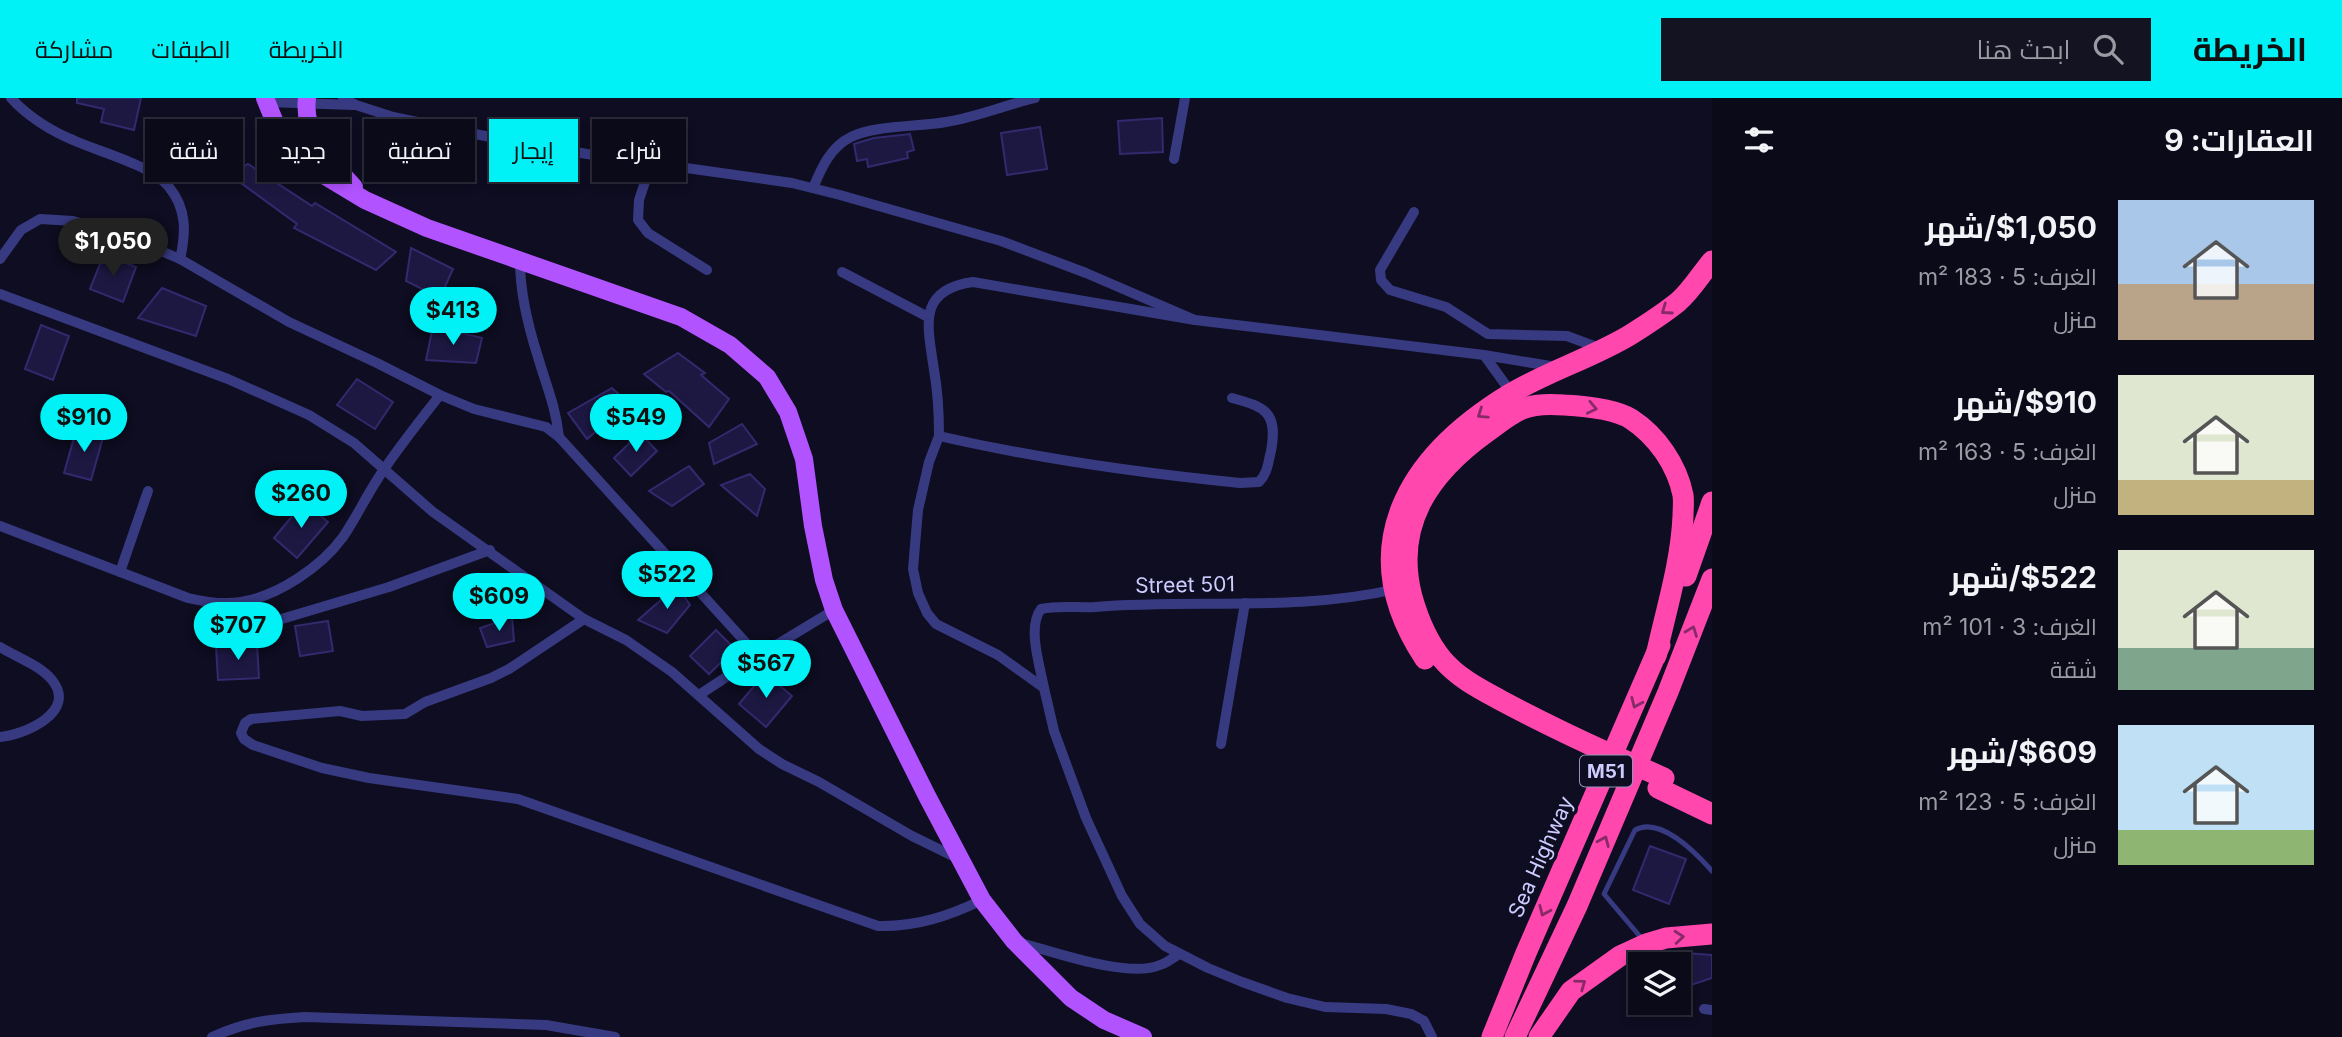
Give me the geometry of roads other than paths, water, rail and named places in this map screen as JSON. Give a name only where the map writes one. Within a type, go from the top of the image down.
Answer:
[{"type":"highway","points":[[1712,261],[1680,300],[1628,336],[1562,369],[1518,401],[1440,473],[1421,500],[1412,522],[1402,588],[1441,658],[1467,681],[1604,757],[1661,783],[1712,800]]},
{"type":"highway","points":[[1518,401],[1587,406],[1629,418],[1661,445],[1666,454],[1675,471],[1683,497],[1682,541],[1656,656]]},
{"type":"highway","name":"Sea Highway","points":[[1492,1037],[1656,656],[1712,502]]},
{"type":"highway","name":"M51","points":[[1515,1037],[1585,900],[1712,579]]},
{"type":"highway","points":[[1661,783],[1712,814]]},
{"type":"highway","points":[[1539,1037],[1571,991],[1620,956],[1667,938],[1712,934]]},
{"type":"main road","points":[[266,100],[280,135],[312,168],[366,200],[427,228],[681,317],[730,345],[767,377],[788,412],[804,458],[821,567],[834,610],[982,900],[1014,941],[1071,998],[1104,1020],[1143,1037]]},
{"type":"main road","points":[[307,100],[305,110],[310,130],[324,155],[366,200]]},
{"type":"street","points":[[11,98],[37,120],[71,139],[135,164],[169,186],[177,199],[186,228],[180,258]]},
{"type":"street","points":[[343,98],[393,117],[592,154]]},
{"type":"street","points":[[813,188],[836,148],[851,137],[897,127],[946,122],[1035,98]]},
{"type":"street","points":[[1174,159],[1185,98]]},
{"type":"street","points":[[266,100],[307,100],[356,105]]},
{"type":"street","points":[[686,168],[813,188],[926,218],[1002,241],[1086,273],[1195,320]]},
{"type":"street","points":[[646,182],[639,200],[638,220],[648,233],[707,270]]},
{"type":"street","points":[[1414,212],[1380,270],[1381,280],[1390,290],[1446,307],[1488,334],[1567,336],[1602,349]]},
{"type":"street","points":[[0,259],[21,230],[33,221],[50,218],[121,234],[180,258],[237,294],[289,322],[440,395],[474,409],[546,428],[559,437],[758,656]]},
{"type":"street","points":[[520,261],[525,312],[537,357],[553,399],[559,437]]},
{"type":"street","points":[[842,272],[928,317]]},
{"type":"street","points":[[1432,1037],[1424,1021],[1411,1014],[1386,1009],[1325,1007],[1287,998],[1231,978],[1179,954],[1140,925],[1104,860],[1063,757],[1044,688],[998,655],[936,624],[927,613],[918,593],[914,569],[918,510],[929,462],[939,436],[939,400],[928,317],[932,303],[942,293],[957,285],[973,282],[1195,320],[1484,355],[1536,362],[1562,369]]},
{"type":"street","points":[[0,294],[228,379],[298,410],[354,443],[433,512],[584,619],[626,640],[672,673],[741,734],[782,764],[959,859]]},
{"type":"street","points":[[1484,355],[1518,401]]},
{"type":"street","points":[[0,526],[188,598],[210,603],[254,600],[282,587],[324,558],[344,535],[385,468],[440,395]]},
{"type":"street","points":[[939,436],[1108,468],[1240,483],[1259,482],[1267,471],[1273,424],[1260,406],[1232,398]]},
{"type":"street","points":[[120,572],[148,491]]},
{"type":"street","points":[[228,635],[389,587],[489,550]]},
{"type":"street","name":"Street 501","points":[[1044,688],[1034,632],[1035,621],[1041,608],[1153,603],[1318,602],[1402,588]]},
{"type":"street","points":[[1221,744],[1245,603]]},
{"type":"street","points":[[699,695],[834,610]]},
{"type":"street","points":[[584,619],[509,669],[425,702],[405,713],[362,716],[340,711],[251,719],[245,723],[241,733],[244,739],[253,745],[322,768],[369,778],[519,799],[878,926],[900,926],[950,915],[982,900]]},
{"type":"street","points":[[0,648],[41,670],[57,688],[58,696],[56,705],[46,720],[28,731],[0,737]]},
{"type":"street","points":[[1014,941],[1091,962],[1139,969],[1159,966],[1179,954]]},
{"type":"street","points":[[212,1037],[237,1026],[272,1019],[305,1017],[546,1026],[615,1037]]},
{"type":"lane","points":[[1585,900],[1605,894],[1628,842],[1635,830],[1642,826],[1651,826],[1671,835],[1698,855],[1712,870]]},
{"type":"lane","points":[[1605,894],[1646,944]]}]
